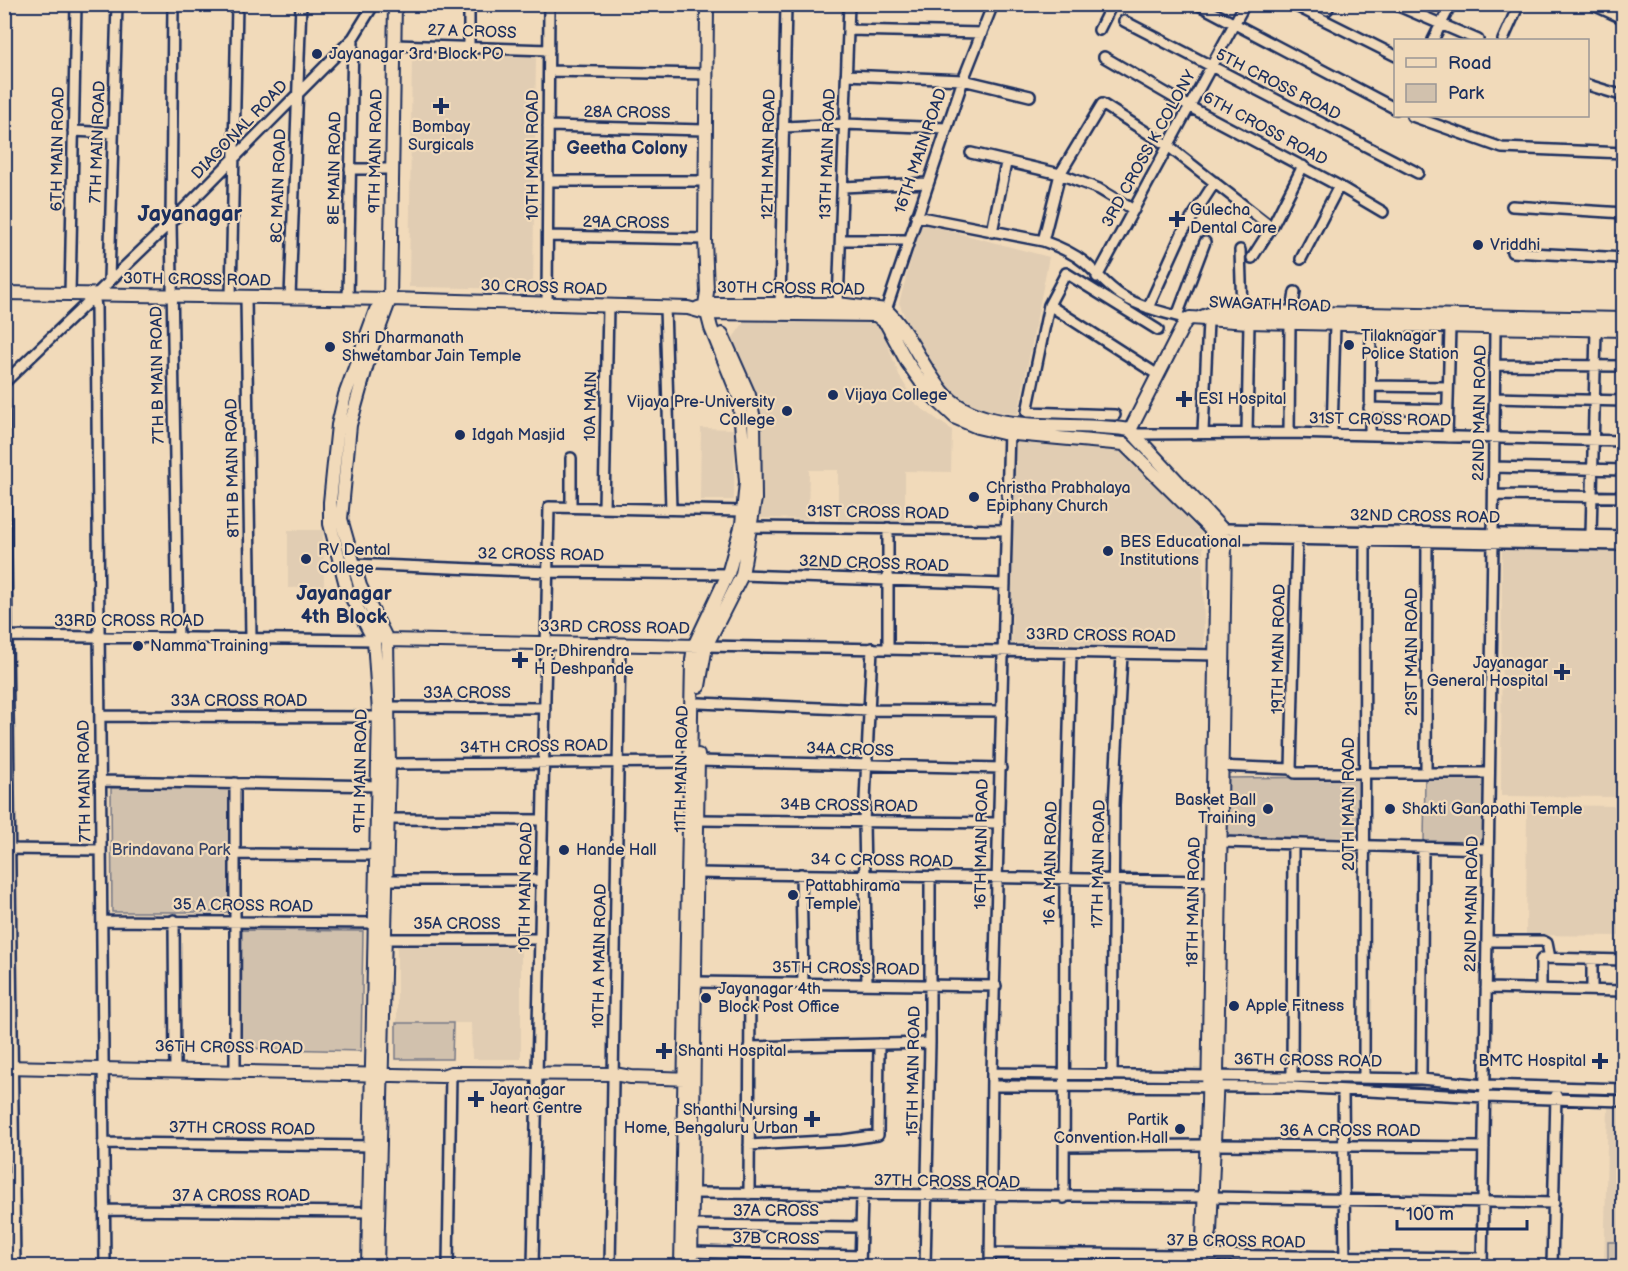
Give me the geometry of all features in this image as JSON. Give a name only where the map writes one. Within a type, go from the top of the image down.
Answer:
[{"type":"main road","name":"9TH MAIN ROAD","points":[[368,1266],[373,1212],[380,939],[377,855],[389,707],[380,640],[360,586],[341,519],[350,425],[371,350],[390,299],[396,4]]},
{"type":"main road","name":"11TH MAIN ROAD","points":[[681,1266],[688,1075],[694,761],[700,646],[728,574],[744,511],[744,442],[739,397],[707,306],[705,130],[707,4]]},
{"type":"main road","name":"30TH CROSS ROAD","points":[[4,293],[390,299]]},
{"type":"main road","name":"9TH MAIN ROAD","points":[[384,764],[379,717],[380,640],[347,589],[330,524],[330,502],[338,425],[345,394],[376,310],[390,299]]},
{"type":"main road","name":"30 CROSS ROAD","points":[[390,299],[547,305],[707,306]]},
{"type":"main road","name":"30TH CROSS ROAD","points":[[707,306],[838,304],[878,307],[886,310],[897,323],[931,376],[950,399],[973,412],[1010,428],[1133,432]]},
{"type":"main road","name":"11TH MAIN ROAD","points":[[691,1266],[692,1193],[688,1075],[695,982],[698,820],[694,761],[699,703],[700,646],[742,575],[756,484],[754,419],[749,394],[707,306]]},
{"type":"main road","name":"30TH CROSS ROAD","points":[[707,306],[876,315],[886,323],[916,376],[945,409],[968,424],[1124,444],[1222,534]]},
{"type":"main road","name":"SWAGATH ROAD","points":[[1193,318],[1217,311],[1242,311],[1335,324],[1623,330]]},
{"type":"main road","name":"SWAGATH ROAD","points":[[1193,318],[1249,322],[1291,318],[1623,319]]},
{"type":"main road","points":[[1193,318],[1158,375],[1133,432],[1222,534]]},
{"type":"main road","name":"18TH MAIN ROAD","points":[[1212,1081],[1210,881],[1217,766],[1222,534]]},
{"type":"main road","name":"33RD CROSS ROAD","points":[[380,640],[700,646]]},
{"type":"main road","name":"18TH MAIN ROAD","points":[[1205,1262],[1221,842],[1217,766]]},
{"type":"main road","name":"9TH MAIN ROAD","points":[[380,923],[385,880],[387,819],[383,786]]},
{"type":"main road","name":"36TH CROSS ROAD","points":[[9,1063],[377,1070],[442,1076],[451,1072],[614,1074],[631,1070],[688,1075]]},
{"type":"main road","name":"9TH MAIN ROAD","points":[[373,1212],[377,1266]]},
{"type":"street","name":"6TH MAIN ROAD","points":[[70,294],[76,4]]},
{"type":"street","name":"7TH MAIN ROAD","points":[[109,280],[117,4]]},
{"type":"street","name":"7TH B MAIN ROAD","points":[[173,4],[171,222],[178,637]]},
{"type":"street","points":[[231,297],[237,4]]},
{"type":"street","name":"8C MAIN ROAD","points":[[290,297],[301,4]]},
{"type":"street","name":"DIAGONAL ROAD","points":[[4,383],[171,222],[353,38],[374,4]]},
{"type":"street","points":[[469,4],[469,47]]},
{"type":"street","name":"10TH MAIN ROAD","points":[[547,305],[549,4]]},
{"type":"street","name":"12TH MAIN ROAD","points":[[780,304],[786,4]]},
{"type":"street","name":"13TH MAIN ROAD","points":[[838,304],[849,4]]},
{"type":"street","name":"16TH MAIN ROAD","points":[[886,310],[963,80],[993,4]]},
{"type":"street","points":[[1099,30],[1112,4]]},
{"type":"street","points":[[1197,4],[1394,108]]},
{"type":"street","name":"3RD CROSS K COLONY","points":[[1097,277],[1245,4]]},
{"type":"street","points":[[1317,4],[1327,10],[1330,4]]},
{"type":"street","points":[[1395,4],[1476,39]]},
{"type":"street","points":[[1434,39],[1452,4]]},
{"type":"street","points":[[1503,39],[1519,4]]},
{"type":"street","points":[[1591,4],[1623,19]]},
{"type":"street","points":[[1295,5],[1394,55]]},
{"type":"street","name":"5TH CROSS ROAD","points":[[1124,21],[1418,173]]},
{"type":"street","points":[[848,30],[982,33]]},
{"type":"street","name":"8E MAIN ROAD","points":[[348,298],[353,38]]},
{"type":"street","name":"27 A CROSS","points":[[395,45],[549,50]]},
{"type":"street","name":"6TH CROSS ROAD","points":[[1104,57],[1190,107],[1340,186],[1301,259]]},
{"type":"street","points":[[549,71],[707,74]]},
{"type":"street","points":[[846,75],[963,80],[1030,96]]},
{"type":"street","points":[[1589,86],[1623,96]]},
{"type":"street","points":[[1043,241],[1060,174],[1102,104],[1168,146],[1270,226],[1273,225]]},
{"type":"street","points":[[1415,117],[1502,148],[1623,153]]},
{"type":"street","points":[[785,127],[844,124],[947,128]]},
{"type":"street","name":"28A CROSS","points":[[548,126],[705,130]]},
{"type":"street","points":[[73,131],[113,133]]},
{"type":"street","points":[[970,153],[1060,174],[1099,189],[1134,210]]},
{"type":"street","points":[[992,232],[1006,163]]},
{"type":"street","points":[[1252,258],[1273,225],[1303,166]]},
{"type":"street","points":[[350,169],[392,169]]},
{"type":"street","points":[[548,180],[705,181]]},
{"type":"street","points":[[1148,308],[1182,233],[1215,182]]},
{"type":"street","points":[[843,187],[927,183]]},
{"type":"street","points":[[1340,186],[1383,212]]},
{"type":"street","points":[[1512,206],[1623,213]]},
{"type":"street","points":[[916,216],[1043,241],[1075,255],[1097,277],[1122,296],[1148,308],[1193,318]]},
{"type":"street","name":"29A CROSS","points":[[548,236],[705,239]]},
{"type":"street","points":[[841,240],[908,240]]},
{"type":"street","points":[[1203,432],[1193,318],[1205,242]]},
{"type":"street","points":[[1240,250],[1242,311]]},
{"type":"street","points":[[1512,252],[1623,258]]},
{"type":"street","points":[[1115,415],[1027,411],[1049,305],[1066,273],[1158,330]]},
{"type":"street","points":[[1288,433],[1291,318],[1294,292]]},
{"type":"street","name":"7TH MAIN ROAD","points":[[94,294],[96,307],[105,1266]]},
{"type":"street","name":"8TH B MAIN ROAD","points":[[246,297],[251,638]]},
{"type":"street","points":[[1049,305],[1158,375]]},
{"type":"street","name":"10A MAIN","points":[[604,507],[608,306]]},
{"type":"street","points":[[665,307],[671,509]]},
{"type":"street","points":[[1247,432],[1249,322]]},
{"type":"street","points":[[1332,434],[1335,324]]},
{"type":"street","points":[[1370,434],[1371,325]]},
{"type":"street","points":[[1447,437],[1450,327]]},
{"type":"street","name":"22ND MAIN ROAD","points":[[1482,1262],[1495,328]]},
{"type":"street","points":[[1591,535],[1596,330]]},
{"type":"street","points":[[1496,365],[1623,366]]},
{"type":"street","points":[[1370,386],[1448,387]]},
{"type":"street","points":[[1495,398],[1623,401]]},
{"type":"street","points":[[4,400],[9,1063],[15,1266]]},
{"type":"street","points":[[1370,408],[1447,410]]},
{"type":"street","name":"16TH MAIN ROAD","points":[[990,1266],[992,1072],[1010,428]]},
{"type":"street","name":"31ST CROSS ROAD","points":[[1133,432],[1370,434],[1623,441]]},
{"type":"street","points":[[571,458],[571,506],[744,511]]},
{"type":"street","points":[[1494,467],[1623,470]]},
{"type":"street","points":[[1494,495],[1623,497]]},
{"type":"street","name":"10TH MAIN ROAD","points":[[533,1266],[549,508],[552,505],[571,506]]},
{"type":"street","name":"31ST CROSS ROAD","points":[[751,527],[1006,530]]},
{"type":"street","points":[[888,528],[888,649]]},
{"type":"street","name":"32ND CROSS ROAD","points":[[1222,534],[1493,538],[1623,545]]},
{"type":"street","name":"19TH MAIN ROAD","points":[[1291,769],[1297,534]]},
{"type":"street","name":"20TH MAIN ROAD","points":[[1364,1078],[1365,535]]},
{"type":"street","name":"32ND CROSS ROAD","points":[[1493,538],[1623,536]]},
{"type":"street","name":"21ST MAIN ROAD","points":[[1426,773],[1427,537]]},
{"type":"street","name":"32 CROSS ROAD","points":[[353,564],[548,572],[728,574]]},
{"type":"street","name":"32ND CROSS ROAD","points":[[742,575],[1005,584]]},
{"type":"street","name":"33RD CROSS ROAD","points":[[6,636],[380,640]]},
{"type":"street","name":"10TH A MAIN ROAD","points":[[610,1266],[620,646]]},
{"type":"street","name":"33RD CROSS ROAD","points":[[700,646],[1219,655]]},
{"type":"street","points":[[867,984],[864,822],[872,648]]},
{"type":"street","name":"16 A MAIN ROAD","points":[[1065,1087],[1065,879],[1071,653]]},
{"type":"street","name":"17TH MAIN ROAD","points":[[1112,1074],[1113,879],[1122,654]]},
{"type":"street","points":[[699,703],[868,710],[1002,711]]},
{"type":"street","name":"33A CROSS","points":[[389,707],[545,708]]},
{"type":"street","name":"33A CROSS ROAD","points":[[100,716],[379,717]]},
{"type":"street","name":"34TH CROSS ROAD","points":[[384,764],[694,761]]},
{"type":"street","name":"34A CROSS","points":[[694,761],[1000,768]]},
{"type":"street","points":[[1217,766],[1291,769],[1295,773],[1489,773]]},
{"type":"street","points":[[100,781],[383,786]]},
{"type":"street","points":[[235,783],[235,1069]]},
{"type":"street","points":[[387,819],[542,820]]},
{"type":"street","name":"34B CROSS ROAD","points":[[698,820],[999,823]]},
{"type":"street","points":[[1221,842],[1488,849]]},
{"type":"street","points":[[1292,1076],[1293,844]]},
{"type":"street","points":[[1421,1079],[1423,847]]},
{"type":"street","points":[[7,849],[101,850]]},
{"type":"street","points":[[235,854],[377,855]]},
{"type":"street","name":"34 C CROSS ROAD","points":[[697,873],[1210,881]]},
{"type":"street","points":[[801,874],[803,983]]},
{"type":"street","name":"15TH MAIN ROAD","points":[[925,1266],[930,1043],[930,876]]},
{"type":"street","points":[[385,880],[541,880]]},
{"type":"street","points":[[174,920],[175,1067]]},
{"type":"street","name":"35 A CROSS ROAD","points":[[102,921],[380,923]]},
{"type":"street","name":"35A CROSS","points":[[380,939],[540,939]]},
{"type":"street","points":[[1487,941],[1543,941],[1547,943],[1550,958]]},
{"type":"street","points":[[1541,988],[1541,960],[1550,958],[1623,960]]},
{"type":"street","points":[[1592,959],[1592,990]]},
{"type":"street","name":"35TH CROSS ROAD","points":[[695,982],[996,986]]},
{"type":"street","points":[[748,1194],[750,982]]},
{"type":"street","points":[[1486,988],[1623,991]]},
{"type":"street","points":[[749,1047],[930,1043]]},
{"type":"street","points":[[749,1145],[843,1140],[878,1135],[879,1044]]},
{"type":"street","points":[[448,1266],[451,1072]]},
{"type":"street","name":"36TH CROSS ROAD","points":[[992,1072],[1112,1074],[1485,1098],[1623,1101]]},
{"type":"street","name":"36TH CROSS ROAD","points":[[992,1086],[1065,1087],[1292,1076],[1421,1079],[1485,1085],[1623,1089]]},
{"type":"street","points":[[1064,1198],[1065,1087]]},
{"type":"street","points":[[1552,1266],[1557,1087]]},
{"type":"street","points":[[1343,1090],[1345,1262]]},
{"type":"street","name":"37TH CROSS ROAD","points":[[104,1143],[375,1146]]},
{"type":"street","name":"36 A CROSS ROAD","points":[[1064,1146],[1484,1146]]},
{"type":"street","name":"37TH CROSS ROAD","points":[[692,1193],[991,1198],[1207,1197],[1554,1203]]},
{"type":"street","points":[[860,1266],[862,1196]]},
{"type":"street","name":"37 A CROSS ROAD","points":[[104,1210],[373,1212]]},
{"type":"street","name":"37A CROSS","points":[[691,1225],[861,1227]]},
{"type":"street","name":"37B CROSS","points":[[691,1252],[860,1256]]},
{"type":"street","name":"37 B CROSS ROAD","points":[[990,1253],[1205,1262],[1482,1262]]},
{"type":"shaded area","points":[[412,52],[536,54],[533,289],[409,287]]},
{"type":"shaded area","points":[[921,223],[1049,257],[1018,414],[977,409],[962,401],[938,379],[913,336],[899,303]]},
{"type":"shaded area","name":"Vijaya College","points":[[745,321],[879,322],[900,377],[917,405],[952,430],[951,472],[905,471],[905,521],[838,520],[838,470],[809,470],[808,519],[760,518],[762,443],[759,422],[752,385],[732,339]]},
{"type":"shaded area","points":[[701,428],[735,429],[734,500],[700,500]]},
{"type":"shaded area","name":"BES Educational Institutions","points":[[1012,439],[1090,443],[1125,453],[1203,535],[1204,647],[1012,643]]},
{"type":"shaded area","name":"RV Dental College","points":[[288,530],[323,530],[324,587],[288,588]]},
{"type":"shaded area","name":"Jayanagar General Hospital","points":[[1502,545],[1623,547],[1623,797],[1501,796]]},
{"type":"shaded area","points":[[1527,805],[1623,806],[1623,936],[1526,935]]},
{"type":"shaded area","points":[[397,944],[521,944],[521,1059],[472,1059],[471,1023],[397,1023]]},
{"type":"shaded area","points":[[1608,1105],[1623,1105],[1623,1266],[1604,1266]]},
{"type":"green space","points":[[1360,777],[1360,841],[1222,839],[1224,778]]},
{"type":"green space","points":[[1425,777],[1485,777],[1485,843],[1424,842]]},
{"type":"green space","name":"Brindavana Park","points":[[231,787],[232,912],[112,912],[111,788]]},
{"type":"green space","points":[[242,930],[363,931],[361,1051],[241,1048]]},
{"type":"green space","points":[[396,1023],[453,1023],[452,1059],[396,1059]]},
{"type":"green space","points":[[1608,1242],[1623,1242],[1623,1266],[1608,1266]]},
{"type":"place","name":"Jayanagar 3rd Block PO","points":[[317,54]]},
{"type":"place","name":"Bombay Surgicals","points":[[441,106]]},
{"type":"place","name":"Gulecha Dental Care","points":[[1177,219]]},
{"type":"place","name":"Vriddhi","points":[[1478,245]]},
{"type":"place","name":"Tilaknagar Police Station","points":[[1349,345]]},
{"type":"place","name":"Shri Dharmanath Shwetambar Jain Temple","points":[[330,347]]},
{"type":"place","name":"Vijaya College","points":[[833,395]]},
{"type":"place","name":"ESI Hospital","points":[[1184,399]]},
{"type":"place","name":"Vijaya Pre-University College","points":[[787,411]]},
{"type":"place","name":"Idgah Masjid","points":[[460,435]]},
{"type":"place","name":"Christha Prabhalaya Epiphany Church","points":[[974,497]]},
{"type":"place","name":"BES Educational Institutions","points":[[1108,551]]},
{"type":"place","name":"RV Dental College","points":[[306,559]]},
{"type":"place","name":"Namma Training","points":[[138,646]]},
{"type":"place","name":"Dr. Dhirendra H Deshpande","points":[[520,660]]},
{"type":"place","name":"Jayanagar General Hospital","points":[[1562,672]]},
{"type":"place","name":"Basket Ball Training","points":[[1268,809]]},
{"type":"place","name":"Shakti Ganapathi Temple","points":[[1390,809]]},
{"type":"place","name":"Hande Hall","points":[[564,850]]},
{"type":"place","name":"Pattabhirama Temple","points":[[793,895]]},
{"type":"place","name":"Jayanagar 4th Block Post Office","points":[[706,998]]},
{"type":"place","name":"Apple Fitness","points":[[1234,1006]]},
{"type":"place","name":"Shanti Hospital","points":[[664,1051]]},
{"type":"place","name":"BMTC Hospital","points":[[1600,1061]]},
{"type":"place","name":"Jayanagar heart Centre","points":[[476,1099]]},
{"type":"place","name":"Shanthi Nursing Home, Bengaluru Urban","points":[[812,1119]]},
{"type":"place","name":"Partik Convention Hall","points":[[1180,1129]]},
{"type":"district","name":"Geetha Colony","points":[[627,148]]},
{"type":"district","name":"Jayanagar","points":[[190,214]]},
{"type":"district","name":"Jayanagar 4th Block","points":[[344,606]]}]
